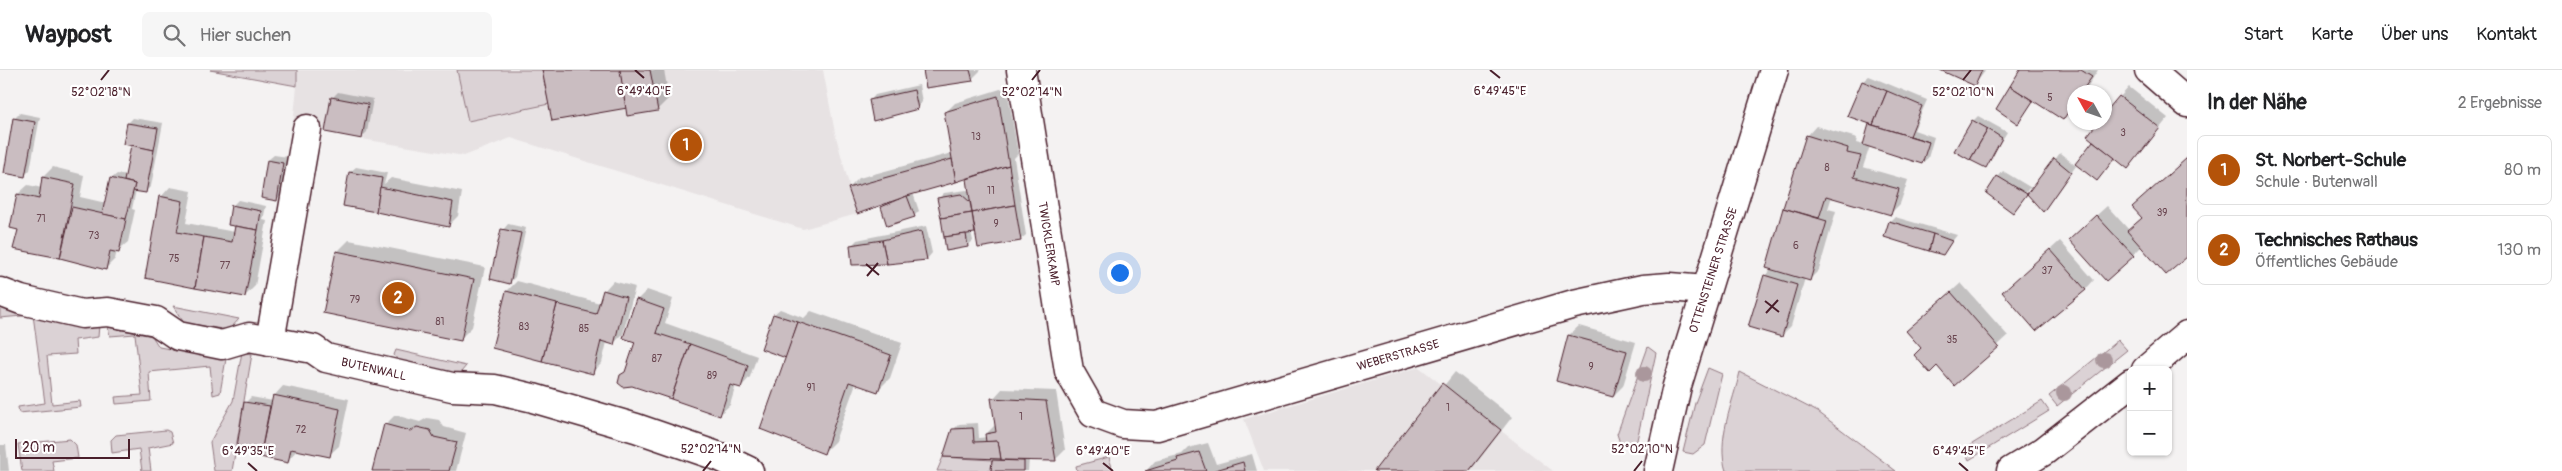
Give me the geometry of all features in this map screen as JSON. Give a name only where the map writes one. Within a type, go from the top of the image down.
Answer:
[{"type":"street","name":"TWICKLERKAMP","points":[[1021,70],[1069,371],[1093,413]]},
{"type":"street","name":"OTTENSTEINER STRASSE","points":[[1658,471],[1677,386],[1774,70]]},
{"type":"street","points":[[2149,70],[2187,103]]},
{"type":"street","points":[[270,341],[307,129]]},
{"type":"street","name":"WEBERSTRASSE","points":[[1093,413],[1123,424],[1157,426],[1574,304],[1643,289],[1669,287],[1706,290]]},
{"type":"street","name":"BUTENWALL","points":[[0,292],[21,300],[82,314],[108,312],[156,321],[178,336],[222,345],[249,337],[313,349],[326,358],[452,387],[495,389],[646,431],[720,457],[749,471]]},
{"type":"street","points":[[2153,366],[2182,348]]},
{"type":"street","points":[[2011,471],[2044,450],[2127,386]]},
{"type":"shaded area","points":[[210,70],[823,70],[835,133],[857,214],[803,229],[511,138],[464,156],[362,139],[368,104],[331,97],[325,132],[293,126],[297,86]]},
{"type":"shaded area","points":[[210,70],[297,70],[297,86]]},
{"type":"shaded area","points":[[457,70],[542,70],[549,104],[468,121]]},
{"type":"shaded area","points":[[0,305],[99,325],[98,337],[75,340],[76,354],[47,356],[52,404],[80,401],[81,407],[19,413],[18,407],[45,403],[33,315],[0,318]]},
{"type":"shaded area","points":[[173,306],[239,319],[229,330],[184,323]]},
{"type":"shaded area","points":[[108,327],[152,336],[159,347],[226,359],[220,393],[213,395],[210,366],[149,372],[151,401],[116,404],[115,397],[142,395],[135,334],[110,336]]},
{"type":"shaded area","points":[[2118,340],[2127,350],[2057,406],[2049,396]]},
{"type":"shaded area","points":[[1648,347],[1656,353],[1635,449],[1620,443],[1617,434]]},
{"type":"shaded area","points":[[396,350],[466,366],[456,378],[403,367],[394,355]]},
{"type":"shaded area","points":[[242,352],[252,354],[232,471],[214,471],[210,442],[233,401]]},
{"type":"shaded area","points":[[1419,367],[1553,471],[1264,471],[1244,419]]},
{"type":"shaded area","points":[[1708,368],[1722,374],[1705,445],[1693,454],[1683,452],[1695,403]]},
{"type":"shaded area","points":[[1740,372],[1818,412],[1896,471],[1726,471],[1723,459],[1724,434]]},
{"type":"shaded area","points":[[2042,401],[2049,411],[1969,460],[1964,449]]},
{"type":"shaded area","points":[[166,430],[170,432],[173,443],[148,448],[151,471],[142,471],[139,449],[112,453],[111,440],[116,435]]},
{"type":"shaded area","points":[[70,439],[76,445],[78,458],[52,461],[54,471],[22,471],[18,444]]},
{"type":"shaded area","points":[[943,457],[992,460],[991,471],[937,471]]},
{"type":"shaded area","points":[[1109,457],[1113,471],[1077,471],[1076,466]]},
{"type":"building","points":[[542,70],[620,70],[627,108],[552,121]]},
{"type":"building","points":[[620,70],[650,70],[658,111],[627,116]]},
{"type":"building","points":[[923,70],[970,70],[973,81],[926,88]]},
{"type":"building","points":[[1940,70],[1982,70],[1975,86]]},
{"type":"building","points":[[2020,70],[2081,70],[2092,77],[2086,85],[2067,85],[2067,114],[2063,120],[2010,86]]},
{"type":"building","points":[[1862,81],[1887,91],[1873,125],[1847,116]]},
{"type":"building","points":[[2010,86],[2033,101],[2018,124],[1996,109]]},
{"type":"building","points":[[914,90],[918,109],[873,121],[869,100]]},
{"type":"building","points":[[1887,91],[1922,106],[1910,136],[1929,142],[1873,125]]},
{"type":"building","points":[[998,96],[1009,165],[956,182],[944,112]]},
{"type":"building","points":[[2119,96],[2160,128],[2128,169],[2087,136],[2092,130],[2112,130],[2112,104]]},
{"type":"building","points":[[331,97],[368,104],[362,139],[325,132]]},
{"type":"building","points":[[13,118],[35,122],[25,177],[4,173]]},
{"type":"building","points":[[1972,120],[1988,129],[1970,160],[1954,151]]},
{"type":"building","points":[[127,123],[158,128],[154,150],[123,144]]},
{"type":"building","points":[[1869,124],[1929,142],[1922,164],[1863,145]]},
{"type":"building","points":[[1988,129],[2002,138],[1986,168],[1970,160]]},
{"type":"building","points":[[1806,135],[1848,148],[1847,153],[1861,156],[1854,177],[1899,189],[1891,215],[1826,196],[1819,218],[1783,208]]},
{"type":"building","points":[[2093,141],[2115,158],[2097,181],[2075,164]]},
{"type":"building","points":[[131,145],[154,150],[146,193],[133,191],[135,184],[124,181]]},
{"type":"building","points":[[2054,158],[2071,172],[2043,212],[2027,194]]},
{"type":"building","points":[[2187,158],[2187,257],[2166,275],[2127,231],[2142,218],[2132,207]]},
{"type":"building","points":[[952,159],[956,182],[907,196],[857,214],[848,188]]},
{"type":"building","points":[[267,160],[283,163],[277,201],[261,198]]},
{"type":"building","points":[[1009,165],[1015,205],[972,213],[967,179]]},
{"type":"building","points":[[349,172],[382,178],[376,212],[343,206]]},
{"type":"building","points":[[1997,176],[2027,194],[2013,213],[1986,193]]},
{"type":"building","points":[[42,177],[75,184],[60,258],[13,249],[18,230],[10,228],[17,194],[39,199]]},
{"type":"building","points":[[110,178],[135,184],[126,219],[102,214]]},
{"type":"building","points":[[380,187],[453,202],[449,227],[376,212]]},
{"type":"building","points":[[961,194],[970,202],[972,213],[941,218],[937,198]]},
{"type":"building","points":[[159,196],[183,201],[177,232],[204,237],[195,288],[145,278]]},
{"type":"building","points":[[907,196],[915,217],[887,226],[881,207]]},
{"type":"building","points":[[231,205],[261,211],[258,230],[228,225]]},
{"type":"building","points":[[1015,205],[1021,241],[978,248],[972,213]]},
{"type":"building","points":[[72,207],[126,219],[119,253],[110,251],[106,270],[60,258]]},
{"type":"building","points":[[1783,208],[1827,221],[1810,281],[1766,268]]},
{"type":"building","points":[[972,213],[975,233],[944,237],[941,218]]},
{"type":"building","points":[[2096,215],[2134,256],[2106,281],[2069,240]]},
{"type":"building","points":[[1889,221],[1933,234],[1929,251],[1884,237]]},
{"type":"building","points":[[235,226],[258,230],[245,297],[195,288],[204,237],[232,242]]},
{"type":"building","points":[[501,229],[521,233],[510,284],[490,279]]},
{"type":"building","points":[[921,231],[927,260],[887,264],[882,240]]},
{"type":"building","points":[[966,234],[968,247],[946,251],[944,237]]},
{"type":"building","points":[[1933,234],[1952,241],[1943,255],[1929,251]]},
{"type":"building","points":[[882,240],[887,264],[852,265],[850,245]]},
{"type":"building","points":[[2050,249],[2086,290],[2036,331],[2002,292]]},
{"type":"building","points":[[336,251],[474,279],[461,341],[323,313]]},
{"type":"building","points":[[1764,275],[1797,285],[1782,337],[1748,327]]},
{"type":"building","points":[[603,290],[626,297],[614,345],[601,341],[593,374],[542,361],[557,304],[596,314]]},
{"type":"building","points":[[506,291],[557,304],[542,361],[492,348]]},
{"type":"building","points":[[1951,292],[1999,347],[1954,386],[1937,366],[1930,373],[1914,355],[1921,348],[1906,331]]},
{"type":"building","points":[[636,299],[664,309],[656,333],[690,344],[671,399],[632,386],[623,387],[618,383],[620,375],[625,372],[635,342],[623,338]]},
{"type":"building","points":[[773,314],[798,322],[786,358],[761,349]]},
{"type":"building","points":[[798,322],[891,355],[878,392],[849,382],[824,454],[760,429]]},
{"type":"building","points":[[1568,335],[1627,351],[1613,397],[1556,381]]},
{"type":"building","points":[[690,344],[748,365],[741,388],[730,385],[720,416],[671,399]]},
{"type":"building","points":[[1442,383],[1501,430],[1469,471],[1374,471]]},
{"type":"building","points":[[273,395],[340,409],[330,457],[291,449],[288,463],[260,457]]},
{"type":"building","points":[[991,398],[1046,401],[1056,461],[1001,460],[998,441],[986,442],[985,434],[996,432]]},
{"type":"building","points":[[244,402],[270,406],[261,452],[237,447]]},
{"type":"building","points":[[384,424],[410,431],[417,427],[430,430],[434,437],[457,442],[449,471],[372,471]]},
{"type":"building","points":[[973,428],[974,442],[998,441],[1001,459],[943,457],[952,429]]},
{"type":"building","points":[[1199,452],[1206,471],[1145,471],[1178,461],[1177,458]]},
{"type":"building","points":[[992,460],[1024,461],[1024,471],[991,471]]},
{"type":"building","points":[[1243,462],[1245,471],[1212,471]]},
{"type":"place","name":"St. Norbert-Schule","points":[[686,145]]},
{"type":"place","name":"Technisches Rathaus","points":[[398,298]]}]
